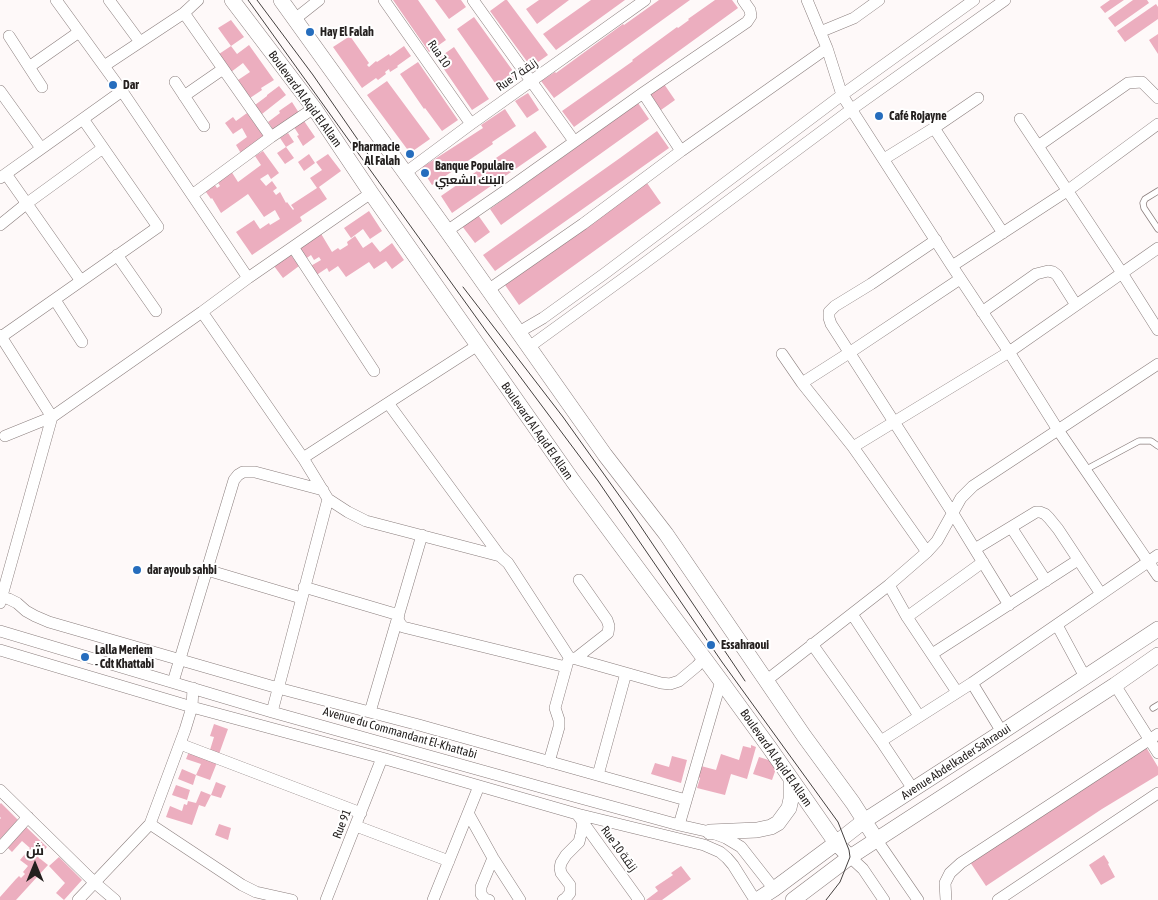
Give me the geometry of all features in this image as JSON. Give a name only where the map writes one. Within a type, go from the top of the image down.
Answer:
[{"type":"main road","name":"Boulevard Al Aqid El Allam","points":[[232,0],[314,108],[371,193],[573,481],[721,681],[836,844],[850,856]]},
{"type":"main road","points":[[281,0],[605,455],[666,534],[876,839]]},
{"type":"main road","name":"Avenue Abdelkader Sahraoui","points":[[756,900],[836,844],[864,821],[1158,629]]},
{"type":"main road","name":"Avenue Abdelkader Sahraoui","points":[[793,900],[850,856],[1115,685],[1158,655]]},
{"type":"main road","points":[[710,832],[757,830],[771,827],[778,823],[789,808],[791,779]]},
{"type":"street","points":[[56,0],[122,90],[248,278]]},
{"type":"street","points":[[109,0],[140,42]]},
{"type":"street","points":[[104,66],[184,13],[198,0]]},
{"type":"street","points":[[295,19],[319,0]]},
{"type":"street","name":"Rua 10","points":[[384,0],[471,124]]},
{"type":"street","points":[[473,0],[574,142]]},
{"type":"street","name":"Rue 7 زنقة","points":[[405,173],[645,0]]},
{"type":"street","points":[[447,231],[747,22],[751,16],[750,10],[743,0]]},
{"type":"street","points":[[807,0],[827,48],[842,95],[1058,430],[1085,470],[1153,559],[1158,576]]},
{"type":"street","points":[[820,32],[854,18],[879,0]]},
{"type":"street","points":[[519,332],[604,274],[842,95],[974,0]]},
{"type":"street","points":[[529,347],[852,109],[1005,0]]},
{"type":"street","points":[[184,13],[271,138]]},
{"type":"street","points":[[29,68],[79,32]]},
{"type":"street","points":[[9,36],[42,87]]},
{"type":"street","points":[[488,290],[827,48]]},
{"type":"street","points":[[184,96],[223,69]]},
{"type":"street","points":[[175,82],[204,126]]},
{"type":"street","points":[[1038,146],[1128,84],[1142,82],[1158,98]]},
{"type":"street","points":[[80,281],[26,204],[3,176],[122,90]]},
{"type":"street","points":[[0,91],[41,148]]},
{"type":"street","points":[[643,93],[681,152]]},
{"type":"street","points":[[884,159],[978,98]]},
{"type":"street","points":[[192,194],[314,108]]},
{"type":"street","points":[[83,119],[158,226],[55,300],[1,336],[52,417],[1,600],[17,603],[30,613],[49,622],[180,658],[278,688],[686,800]]},
{"type":"street","points":[[1020,119],[1158,330]]},
{"type":"street","points":[[952,266],[1067,190],[1158,124]]},
{"type":"street","points":[[934,128],[1004,233]]},
{"type":"street","points":[[0,225],[103,148]]},
{"type":"street","points":[[5,436],[52,417],[371,193]]},
{"type":"street","points":[[936,240],[835,306],[829,312],[828,318],[1009,604]]},
{"type":"street","points":[[293,247],[374,371]]},
{"type":"street","points":[[854,447],[1009,352],[1158,248]]},
{"type":"street","points":[[117,255],[156,311]]},
{"type":"street","points":[[982,312],[1036,274],[1048,271],[1056,275],[1076,305]]},
{"type":"street","points":[[802,383],[960,279]]},
{"type":"street","points":[[55,300],[82,342]]},
{"type":"street","points":[[202,312],[303,458],[325,494],[348,512],[366,521],[500,556]]},
{"type":"street","points":[[303,458],[478,345]]},
{"type":"street","points":[[782,354],[802,383],[854,447],[926,552]]},
{"type":"street","points":[[767,680],[889,584],[937,542],[952,512],[961,498],[973,486],[1158,364]]},
{"type":"street","points":[[388,403],[500,556],[508,563],[570,661]]},
{"type":"street","points":[[173,682],[234,480],[238,475],[243,472],[255,472],[325,494]]},
{"type":"street","points":[[272,712],[303,593],[325,494]]},
{"type":"street","points":[[975,549],[1036,512],[1040,512],[1045,514],[1058,529],[1101,594]]},
{"type":"street","points":[[1011,528],[1046,581]]},
{"type":"street","points":[[370,712],[422,535]]},
{"type":"street","points":[[881,741],[972,683],[1153,559]]},
{"type":"street","points":[[932,654],[1078,560]]},
{"type":"street","points":[[907,617],[983,562]]},
{"type":"street","points":[[207,570],[399,614]]},
{"type":"street","points":[[549,762],[559,727],[555,708],[570,661],[608,633],[609,626],[607,620],[579,580]]},
{"type":"street","points":[[889,584],[907,617],[957,692]]},
{"type":"street","points":[[399,614],[400,623],[403,627],[626,673],[661,683],[670,684],[679,681],[704,658]]},
{"type":"street","points":[[852,614],[919,716]]},
{"type":"street","points":[[1057,625],[1085,677]]},
{"type":"street","name":"Avenue du Commandant El-Khattabi","points":[[0,631],[272,712],[710,832],[726,838],[741,847],[774,889]]},
{"type":"street","points":[[812,644],[881,741],[912,789]]},
{"type":"street","points":[[0,650],[192,707],[479,786],[580,818],[704,845],[720,852],[727,858],[756,900]]},
{"type":"street","points":[[598,775],[626,673]]},
{"type":"street","points":[[680,825],[721,681]]},
{"type":"street","points":[[972,683],[1002,732]]},
{"type":"street","points":[[1115,685],[1154,737],[1158,753]]},
{"type":"street","points":[[78,900],[150,824],[192,707],[193,688]]},
{"type":"street","points":[[946,900],[945,883],[950,873],[961,863],[1154,737]]},
{"type":"street","points":[[180,744],[360,814]]},
{"type":"street","name":"Rue 91","points":[[326,900],[382,758]]},
{"type":"street","points":[[433,900],[479,786]]},
{"type":"street","points":[[0,790],[94,882],[115,900]]},
{"type":"street","points":[[998,900],[1158,794]]},
{"type":"street","points":[[468,813],[520,900]]},
{"type":"street","points":[[0,848],[28,818]]},
{"type":"street","points":[[563,900],[570,893],[570,885],[561,873],[561,863],[579,842],[582,834],[580,818]]},
{"type":"street","name":"Rue 10 زنقة","points":[[580,818],[639,900]]},
{"type":"street","points":[[150,824],[242,885],[256,892],[292,900]]},
{"type":"street","points":[[356,826],[449,861]]},
{"type":"street","points":[[876,839],[918,900]]},
{"type":"street","points":[[850,856],[863,869],[884,900]]},
{"type":"street","points":[[489,900],[485,899],[481,894],[481,887],[494,858]]},
{"type":"lane","points":[[1158,191],[1145,199],[1143,203],[1144,208],[1158,229]]},
{"type":"lane","points":[[1085,470],[1139,441],[1151,441],[1158,446]]},
{"type":"building","points":[[393,0],[418,0],[446,40],[429,52]]},
{"type":"building","points":[[435,0],[461,0],[466,7],[449,19]]},
{"type":"building","points":[[507,0],[548,55],[531,67],[490,11]]},
{"type":"building","points":[[539,0],[569,0],[537,24],[526,9]]},
{"type":"building","points":[[591,0],[625,0],[556,50],[543,34]]},
{"type":"building","points":[[659,0],[690,0],[554,98],[541,81],[556,73]]},
{"type":"building","points":[[715,0],[732,0],[738,8],[574,127],[562,111]]},
{"type":"building","points":[[1110,0],[1124,0],[1105,13],[1100,7]]},
{"type":"building","points":[[1133,0],[1147,0],[1149,3],[1115,27],[1108,18]]},
{"type":"building","points":[[1156,4],[1158,7],[1158,19],[1125,42],[1117,31]]},
{"type":"building","points":[[474,17],[518,78],[500,90],[457,29]]},
{"type":"building","points":[[231,20],[244,37],[231,46],[218,28]]},
{"type":"building","points":[[1158,34],[1158,54],[1149,40]]},
{"type":"building","points":[[350,36],[369,63],[367,65],[369,67],[376,61],[389,54],[390,56],[404,46],[411,56],[398,67],[390,72],[389,69],[378,80],[376,78],[362,88],[333,47]]},
{"type":"building","points":[[249,45],[274,80],[250,98],[238,80],[250,72],[243,63],[231,72],[219,54],[231,46],[237,54]]},
{"type":"building","points":[[454,47],[489,99],[472,110],[437,59]]},
{"type":"building","points":[[418,62],[458,120],[442,131],[400,74]]},
{"type":"building","points":[[387,81],[430,139],[410,153],[367,95]]},
{"type":"building","points":[[664,84],[675,100],[661,110],[649,94]]},
{"type":"building","points":[[279,86],[286,95],[262,114],[255,105]]},
{"type":"building","points":[[528,93],[539,110],[527,118],[515,101]]},
{"type":"building","points":[[292,102],[299,113],[274,131],[268,122]]},
{"type":"building","points":[[638,103],[649,119],[501,225],[490,209]]},
{"type":"building","points":[[505,109],[516,126],[492,142],[493,144],[432,185],[421,168],[483,128],[481,125]]},
{"type":"building","points":[[247,113],[266,139],[242,155],[236,145],[247,137],[242,128],[233,134],[225,123],[233,117],[236,121]]},
{"type":"building","points":[[302,118],[315,137],[303,146],[292,124]]},
{"type":"building","points":[[535,131],[547,147],[452,213],[441,196]]},
{"type":"building","points":[[657,131],[669,148],[495,271],[483,255]]},
{"type":"building","points":[[288,133],[294,142],[286,147],[280,138]]},
{"type":"building","points":[[286,147],[294,158],[285,164],[277,153]]},
{"type":"building","points":[[263,151],[279,173],[271,179],[268,174],[260,179],[266,186],[272,181],[277,188],[273,191],[276,195],[280,192],[286,203],[293,210],[291,205],[317,188],[310,178],[322,170],[316,162],[328,154],[341,171],[319,187],[327,199],[300,217],[302,221],[252,255],[236,232],[254,220],[260,229],[269,223],[270,225],[280,219],[275,210],[264,217],[248,194],[221,213],[203,188],[213,182],[217,188],[220,186],[217,181],[231,171],[238,182],[261,165],[255,156]]},
{"type":"building","points":[[309,154],[315,163],[304,171],[298,162]]},
{"type":"building","points":[[647,183],[661,203],[519,305],[505,285]]},
{"type":"building","points":[[369,211],[382,231],[370,239],[363,229],[351,238],[344,228]]},
{"type":"building","points":[[478,215],[490,232],[475,243],[462,226]]},
{"type":"building","points":[[320,232],[332,252],[348,245],[347,242],[355,236],[363,248],[372,242],[380,252],[392,243],[404,260],[392,269],[386,261],[374,269],[369,262],[346,277],[338,266],[329,272],[327,268],[315,276],[309,267],[321,260],[319,257],[314,260],[311,255],[304,260],[297,249]]},
{"type":"building","points":[[291,255],[299,266],[283,278],[274,266]]},
{"type":"building","points":[[214,724],[228,729],[219,754],[210,750],[214,737],[210,736]]},
{"type":"building","points":[[751,745],[756,747],[747,779],[731,774],[725,795],[697,788],[701,766],[716,770],[721,754],[739,760],[743,746],[751,748]]},
{"type":"building","points":[[1146,747],[1158,767],[1158,775],[1102,809],[986,886],[970,862]]},
{"type":"building","points":[[190,749],[218,760],[210,780],[196,775],[201,764],[186,759]]},
{"type":"building","points":[[672,756],[687,760],[681,783],[651,774],[655,763],[669,767]]},
{"type":"building","points":[[759,757],[778,763],[772,780],[753,774]]},
{"type":"building","points":[[182,769],[196,775],[193,785],[178,779]]},
{"type":"building","points":[[216,782],[226,786],[221,798],[211,795]]},
{"type":"building","points":[[176,785],[190,790],[187,800],[172,795]]},
{"type":"building","points":[[201,791],[211,795],[205,807],[199,805],[192,825],[166,817],[170,806],[182,811],[184,804],[187,805],[188,801],[196,803]]},
{"type":"building","points":[[0,804],[18,820],[0,839]]},
{"type":"building","points":[[23,824],[47,847],[38,857],[48,865],[16,900],[0,900],[0,897],[16,879],[19,876],[21,878],[25,874],[23,872],[28,866],[20,860],[30,848],[22,841],[12,852],[5,845]]},
{"type":"building","points":[[219,824],[231,828],[228,840],[215,835]]},
{"type":"building","points":[[1104,855],[1115,877],[1101,885],[1089,865]]},
{"type":"building","points":[[59,857],[82,880],[64,900],[56,893],[65,883],[49,866]]},
{"type":"building","points":[[681,866],[691,879],[662,900],[646,900],[658,891],[655,887],[673,875],[671,873]]},
{"type":"tram line","points":[[248,0],[486,331],[598,481],[722,662],[838,822],[850,857],[840,882],[826,900]]},
{"type":"tram line","points":[[257,0],[313,75],[374,163]]},
{"type":"tram line","points":[[463,287],[563,417],[631,512],[745,681]]},
{"type":"place","name":"Hay El Falah","points":[[310,32]]},
{"type":"place","name":"Dar","points":[[113,85]]},
{"type":"place","name":"Café Rojayne","points":[[879,116]]},
{"type":"place","name":"Pharmacie Al Falah","points":[[410,154]]},
{"type":"place","name":"Banque Populaire البنك الشعبي","points":[[425,173]]},
{"type":"place","name":"dar ayoub sahbi","points":[[137,570]]},
{"type":"place","name":"Essahraoui","points":[[711,645]]},
{"type":"place","name":"Lalla Meriem - Cdt Khattabi","points":[[85,657]]}]
